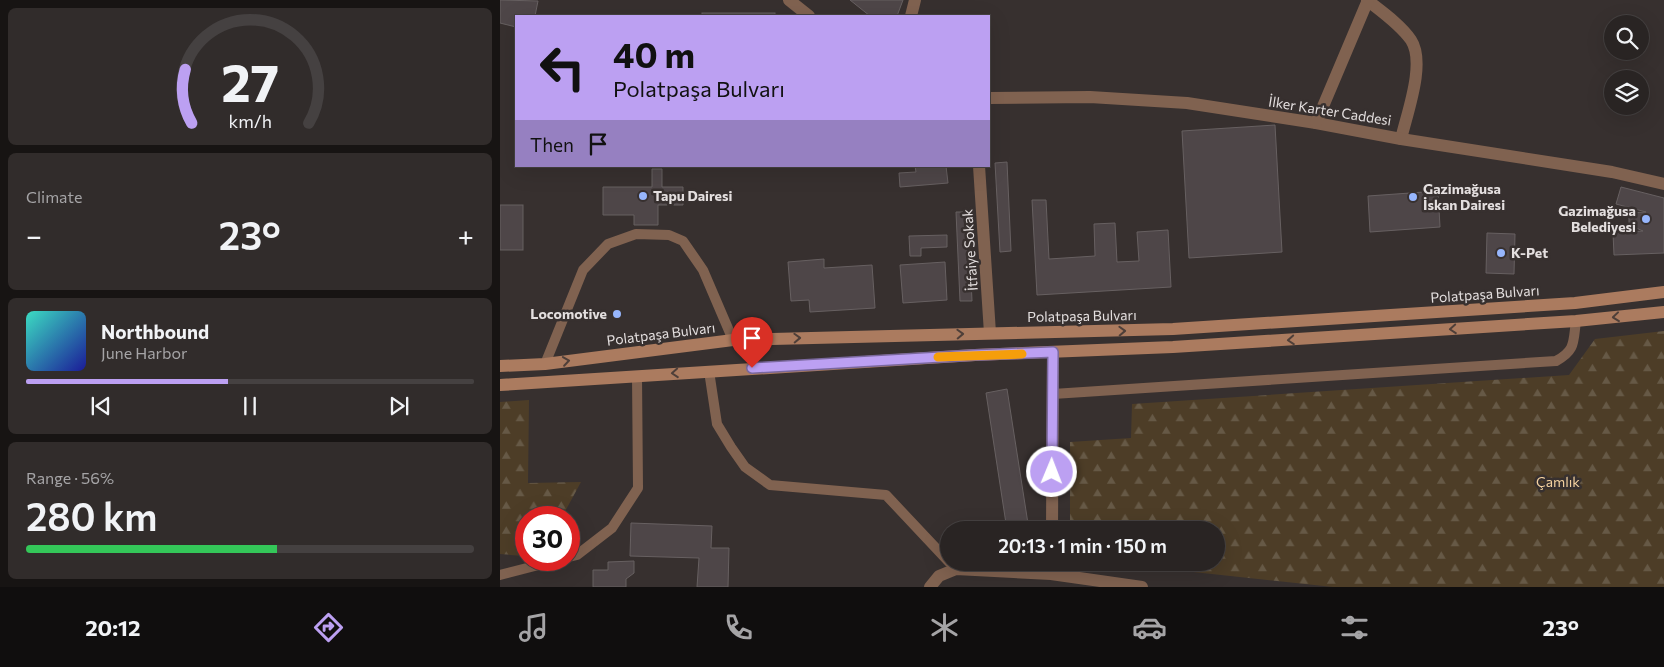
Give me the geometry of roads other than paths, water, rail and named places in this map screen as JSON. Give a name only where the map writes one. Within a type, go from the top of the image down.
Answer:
[{"type":"main road","name":"Polatpaşa Bulvarı","points":[[500,366],[545,364],[733,340],[1173,329],[1576,303],[1664,292]]},
{"type":"main road","points":[[500,385],[709,370],[975,355],[1173,347],[1576,321],[1664,312]]},
{"type":"main road","points":[[545,364],[545,382]]},
{"type":"street","points":[[789,0],[808,15]]},
{"type":"street","points":[[911,15],[915,0]]},
{"type":"street","points":[[1316,123],[1368,0],[1411,40],[1417,56],[1417,72],[1402,139]]},
{"type":"street","name":"İlker Karter Caddesi","points":[[990,98],[1090,97],[1187,103],[1612,172],[1664,184]]},
{"type":"street","name":"İtfaiye Sokak","points":[[979,167],[990,333]]},
{"type":"street","points":[[1052,521],[1053,352]]},
{"type":"street","points":[[930,587],[944,571]]},
{"type":"street","points":[[1065,571],[1142,587]]},
{"type":"lane","points":[[545,364],[583,270],[608,244],[636,234],[669,236],[683,241],[703,270],[733,340]]},
{"type":"lane","points":[[1053,394],[1556,361],[1567,355],[1573,346],[1576,321]]},
{"type":"lane","points":[[709,370],[718,424],[745,467],[770,485],[886,495],[940,552]]},
{"type":"lane","points":[[580,553],[612,528],[638,488],[637,376]]},
{"type":"lane","points":[[500,575],[515,571]]},
{"type":"place","name":"Tapu Dairesi","points":[[643,196]]},
{"type":"place","name":"Gazimağusa İskan Dairesi","points":[[1413,197]]},
{"type":"place","name":"Gazimağusa Belediyesi","points":[[1646,219]]},
{"type":"place","name":"K-Pet","points":[[1501,253]]},
{"type":"place","name":"Locomotive","points":[[617,314]]},
{"type":"park label","name":"Çamlık","points":[[1558,482]]}]
